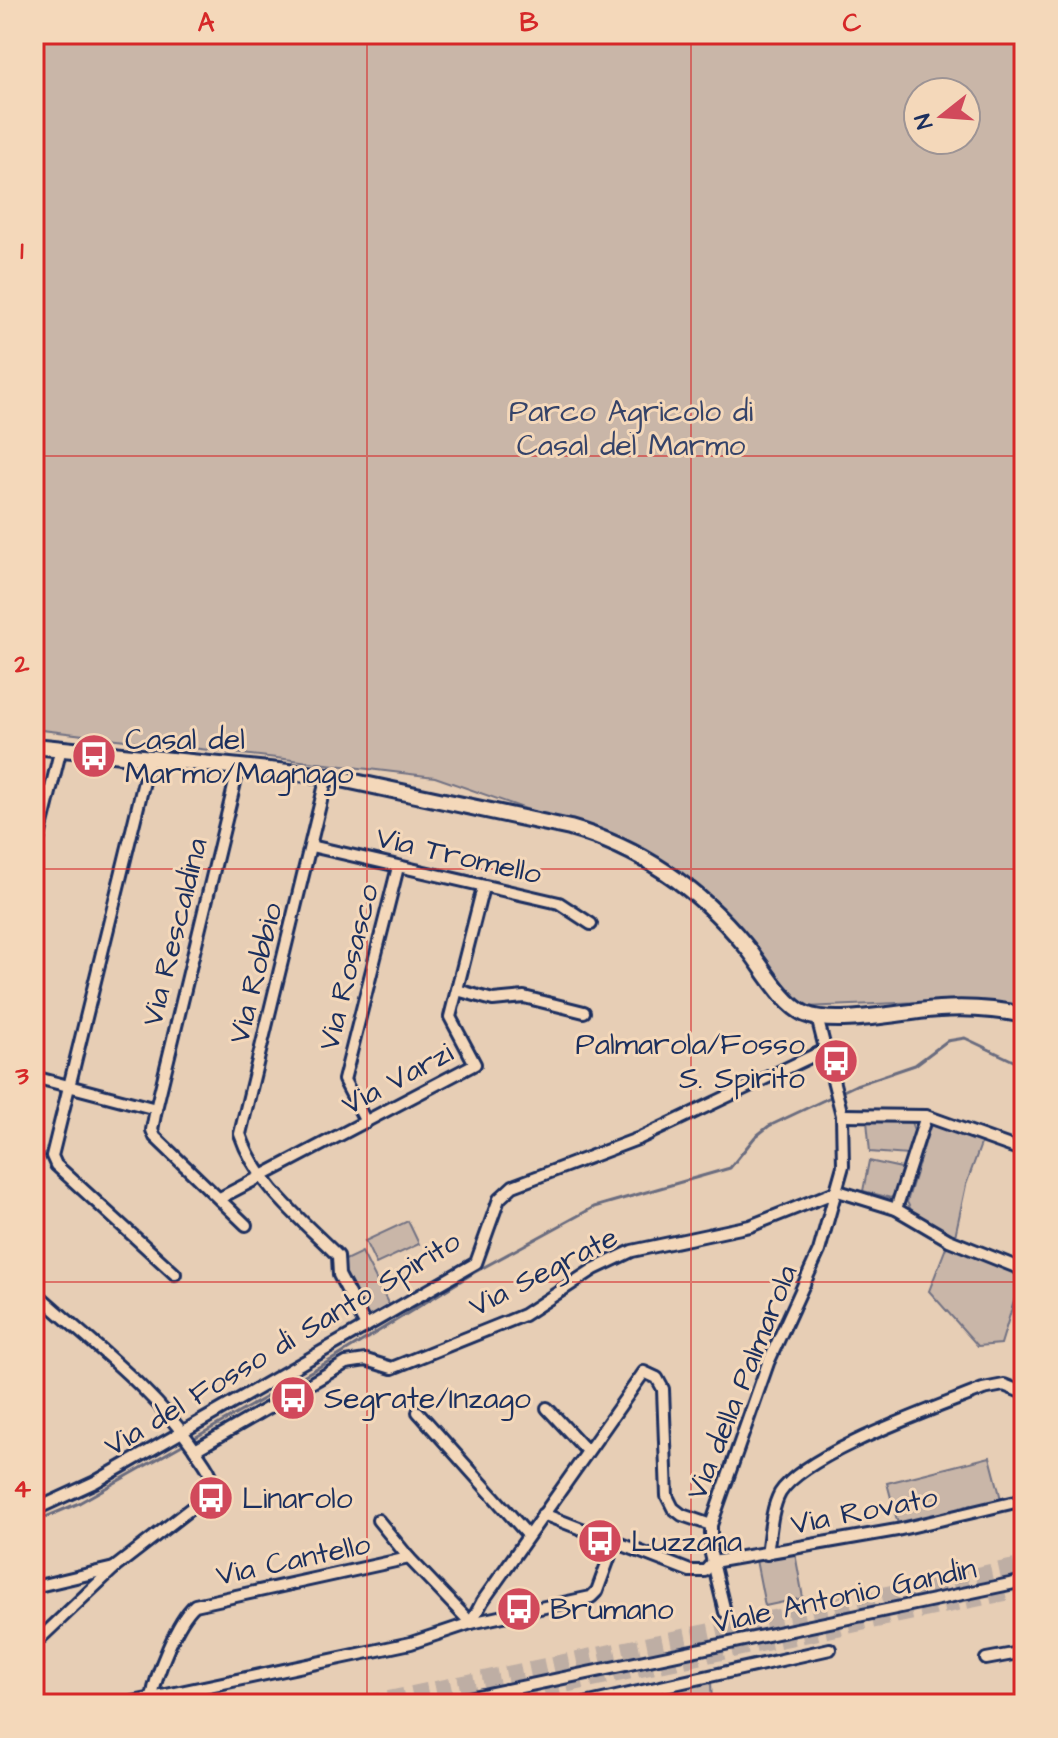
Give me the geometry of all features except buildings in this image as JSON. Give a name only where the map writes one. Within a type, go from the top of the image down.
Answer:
[{"type":"main road","points":[[34,746],[327,776],[570,828],[615,843],[660,868],[697,894],[734,932],[799,1011],[817,1017],[850,1018],[964,1008],[1024,1015]]},
{"type":"street","points":[[34,857],[61,748]]},
{"type":"street","points":[[150,757],[73,1072],[64,1084],[67,1099],[53,1161],[175,1274]]},
{"type":"street","name":"Via Rescaldina","points":[[156,1109],[239,766]]},
{"type":"street","name":"Via Robbio","points":[[327,776],[240,1134],[261,1177],[338,1256],[339,1275],[366,1326]]},
{"type":"street","name":"Via Tromello","points":[[311,846],[559,903],[591,924]]},
{"type":"street","name":"Via Rosasco","points":[[366,1122],[344,1080],[398,867]]},
{"type":"street","name":"Via Varzi","points":[[220,1198],[475,1064],[450,1017],[483,887]]},
{"type":"street","points":[[457,990],[493,1000],[524,997],[584,1012]]},
{"type":"street","name":"Via della Palmarola","points":[[471,1623],[528,1535],[639,1375],[645,1372],[655,1376],[663,1393],[667,1496],[670,1505],[680,1514],[711,1525],[768,1363],[814,1264],[838,1191],[844,1153],[842,1115],[817,1017]]},
{"type":"street","name":"Via del Fosso di Santo Spirito","points":[[34,1510],[88,1486],[477,1262],[499,1199],[508,1189],[632,1141],[825,1050]]},
{"type":"street","points":[[34,1077],[156,1109],[152,1127],[154,1136],[246,1225]]},
{"type":"street","points":[[842,1115],[926,1116],[1024,1151]]},
{"type":"street","points":[[896,1209],[926,1116]]},
{"type":"street","points":[[838,1191],[896,1209],[949,1240],[1024,1270]]},
{"type":"street","name":"Via Segrate","points":[[195,1450],[346,1363],[366,1360],[392,1368],[524,1315],[594,1269],[632,1251],[750,1226],[838,1191]]},
{"type":"street","points":[[34,1291],[132,1378],[183,1432],[211,1477],[212,1485],[208,1495],[114,1568],[34,1644]]},
{"type":"street","points":[[767,1554],[780,1494],[813,1464],[859,1440],[990,1387],[1004,1385],[1024,1393]]},
{"type":"street","points":[[547,1408],[587,1451]]},
{"type":"street","points":[[418,1412],[528,1535]]},
{"type":"street","name":"Via Rovato","points":[[543,1514],[693,1572],[706,1570],[713,1562],[897,1530],[1024,1500]]},
{"type":"street","points":[[378,1520],[409,1558],[471,1623]]},
{"type":"street","points":[[711,1525],[713,1562],[725,1612]]},
{"type":"street","points":[[124,1704],[411,1643],[471,1623],[593,1596],[615,1542]]},
{"type":"street","name":"Via Cantello","points":[[152,1698],[159,1669],[187,1614],[195,1605],[409,1558]]},
{"type":"street","points":[[34,1587],[114,1568]]},
{"type":"street","name":"Viale Antonio Gandin","points":[[440,1704],[1024,1581]]},
{"type":"street","points":[[585,1704],[830,1649]]},
{"type":"street","points":[[986,1659],[1024,1652]]},
{"type":"street","points":[[506,1690],[509,1704]]},
{"type":"green space","name":"Parco Agricolo di Casal del Marmo","points":[[34,34],[1024,34],[1024,1010],[968,1000],[805,1007],[711,900],[640,849],[435,777],[34,729]]},
{"type":"green space","points":[[867,1121],[911,1122],[915,1133],[908,1155],[870,1152]]},
{"type":"green space","points":[[931,1123],[982,1141],[966,1185],[955,1236],[913,1214],[907,1202]]},
{"type":"green space","points":[[869,1161],[903,1171],[891,1198],[863,1191]]},
{"type":"green space","points":[[408,1221],[419,1244],[376,1264],[365,1241]]},
{"type":"green space","points":[[947,1245],[1022,1275],[1001,1344],[978,1346],[929,1291]]},
{"type":"green space","points":[[362,1252],[389,1305],[367,1318],[339,1263]]},
{"type":"green space","points":[[990,1457],[1001,1499],[898,1524],[887,1483]]},
{"type":"green space","points":[[795,1553],[803,1598],[765,1606],[756,1560]]},
{"type":"green space","points":[[711,1682],[712,1704],[616,1704]]},
{"type":"waterway","points":[[34,1522],[79,1503],[338,1356],[475,1272],[594,1207],[730,1168],[755,1137],[769,1126],[856,1085],[915,1065],[947,1041],[965,1038],[1024,1066]]},
{"type":"tunnel","points":[[365,1704],[1024,1565]]},
{"type":"tunnel","points":[[473,1704],[1024,1589]]},
{"type":"place","name":"Casal del Marmo/Magnago","points":[[94,756]]},
{"type":"place","name":"Palmarola/Fosso S. Spirito","points":[[836,1061]]},
{"type":"place","name":"Segrate/Inzago","points":[[293,1398]]},
{"type":"place","name":"Linarolo","points":[[211,1498]]},
{"type":"place","name":"Luzzana","points":[[600,1541]]},
{"type":"place","name":"Brumano","points":[[519,1609]]}]
